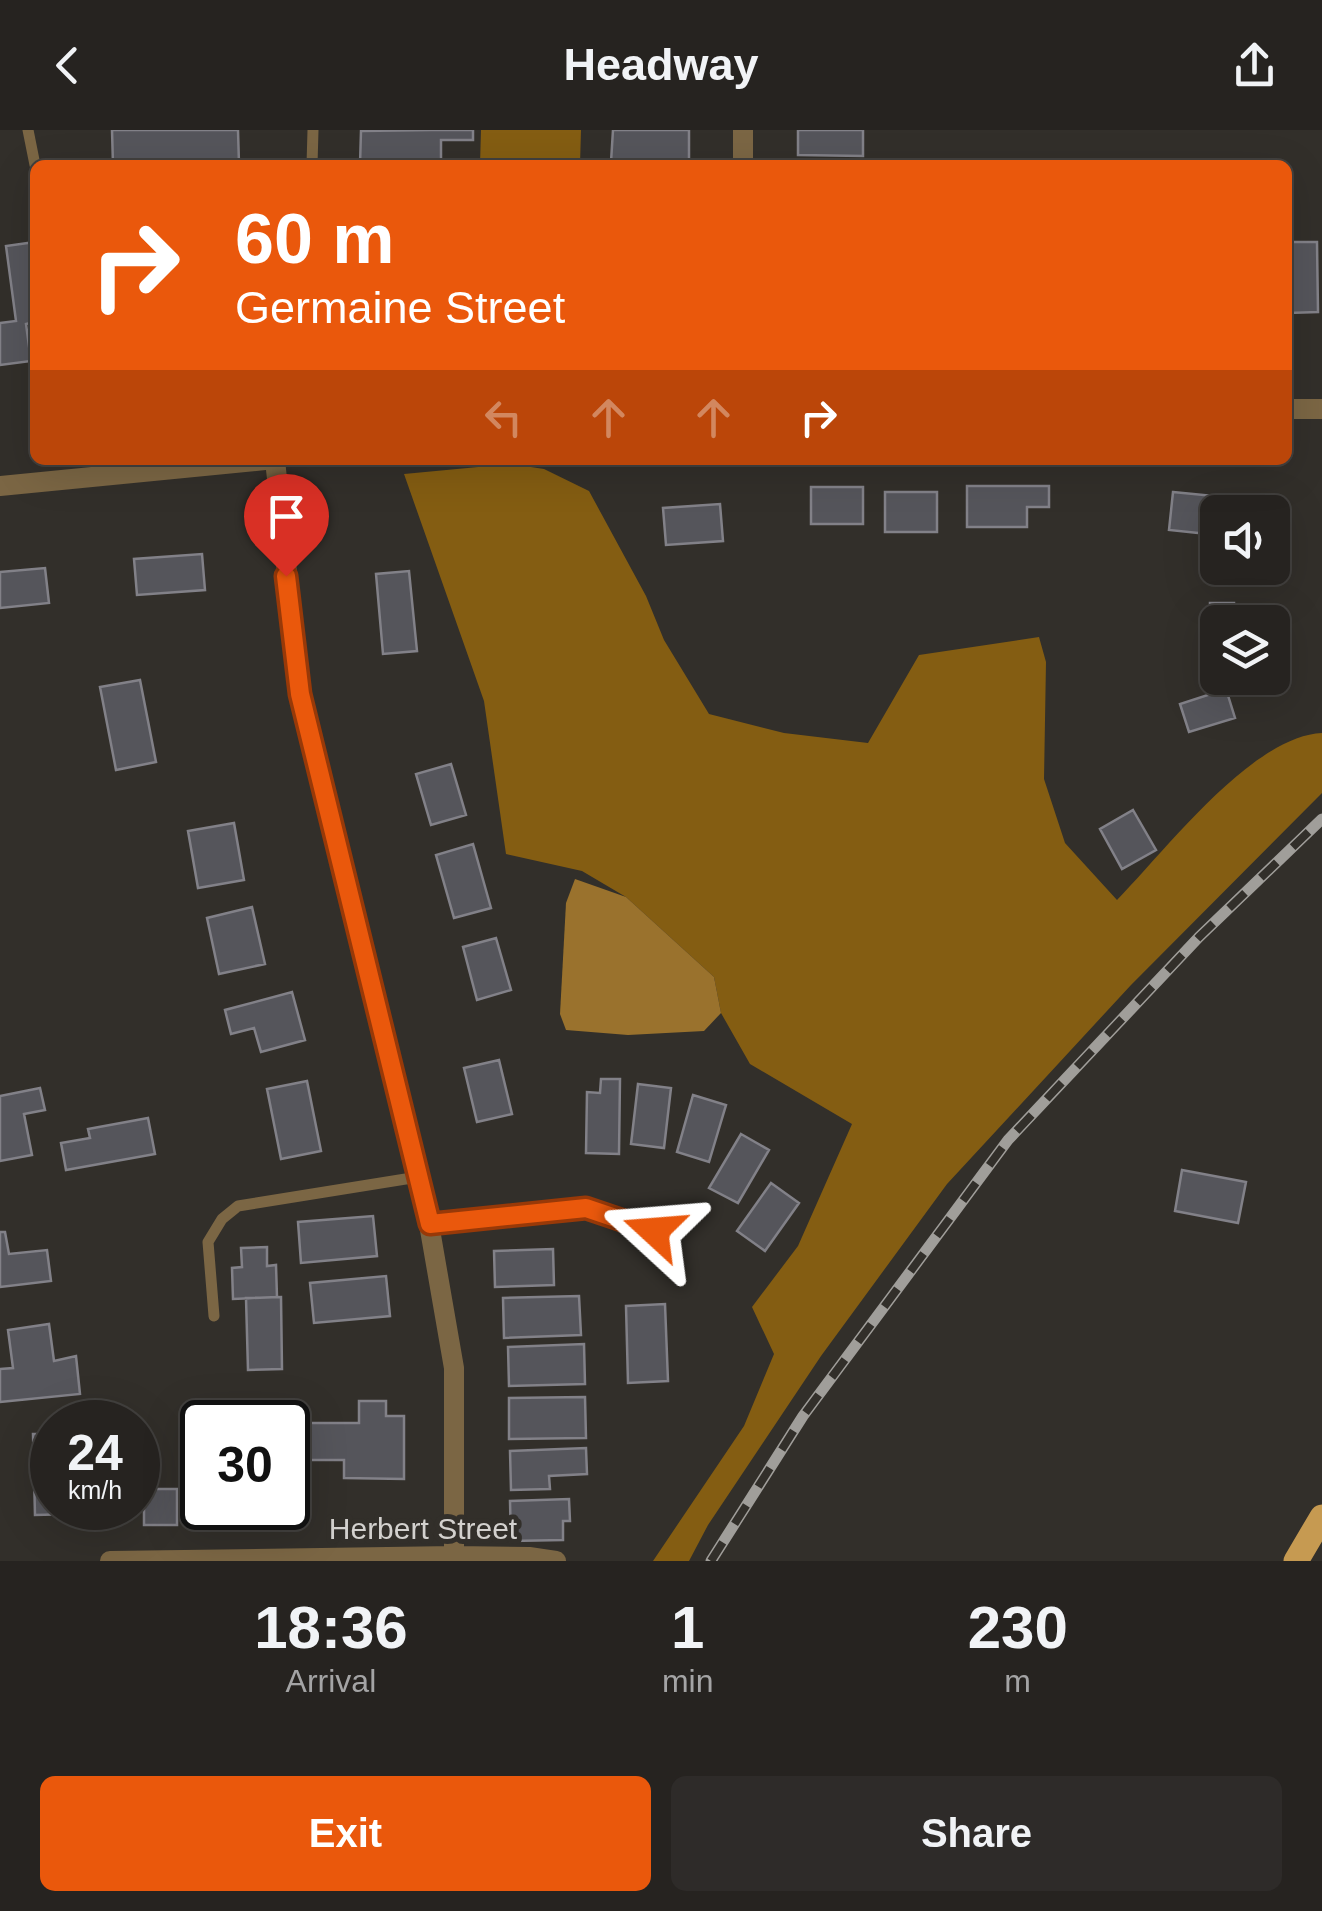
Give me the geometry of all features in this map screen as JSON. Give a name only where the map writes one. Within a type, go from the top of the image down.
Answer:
[{"type":"main road","points":[[1296,1561],[1322,1517]]},
{"type":"street","points":[[743,130],[743,160]]},
{"type":"street","points":[[1292,409],[1322,409]]},
{"type":"street","points":[[275,465],[300,694],[430,1224],[454,1368],[454,1556]]},
{"type":"street","points":[[0,486],[136,466]]},
{"type":"street","points":[[430,1224],[586,1208],[654,1231]]},
{"type":"street","name":"Herbert Street","points":[[110,1561],[454,1556],[556,1561]]},
{"type":"lane","points":[[28,130],[34,160]]},
{"type":"lane","points":[[312,160],[313,130]]},
{"type":"lane","points":[[214,1316],[208,1242],[222,1219],[238,1206],[418,1176]]},
{"type":"shaded area","points":[[481,130],[581,130],[580,160],[480,160]]},
{"type":"shaded area","points":[[518,465],[544,469],[589,491],[646,596],[664,640],[709,714],[784,733],[868,743],[919,655],[1039,637],[1046,662],[1044,779],[1065,843],[1117,900],[1184,826],[1239,774],[1295,739],[1322,733],[1322,793],[1131,985],[947,1184],[821,1356],[708,1525],[689,1561],[653,1561],[744,1426],[774,1354],[752,1307],[798,1246],[852,1124],[750,1064],[721,1013],[714,977],[626,897],[582,871],[506,854],[484,701],[404,474]]},
{"type":"shaded area","points":[[575,879],[626,897],[714,977],[721,1013],[704,1031],[628,1035],[566,1030],[560,1014],[566,903]]},
{"type":"building","points":[[112,130],[238,130],[239,160],[113,160]]},
{"type":"building","points":[[473,130],[473,140],[441,140],[441,160],[360,160],[361,131]]},
{"type":"building","points":[[613,130],[689,130],[689,160],[611,160]]},
{"type":"building","points":[[798,130],[863,130],[863,156],[798,155]]},
{"type":"building","points":[[1292,242],[1317,242],[1318,312],[1292,313]]},
{"type":"building","points":[[30,243],[30,323],[26,324],[30,361],[0,365],[0,323],[16,321],[6,246]]},
{"type":"building","points":[[967,486],[1049,486],[1049,507],[1027,507],[1027,527],[967,527]]},
{"type":"building","points":[[811,487],[863,487],[863,524],[811,524]]},
{"type":"building","points":[[885,492],[937,492],[937,532],[885,532]]},
{"type":"building","points":[[1173,492],[1204,495],[1200,495],[1200,533],[1169,530]]},
{"type":"building","points":[[720,504],[723,541],[666,545],[663,508]]},
{"type":"building","points":[[202,554],[205,590],[137,595],[134,559]]},
{"type":"building","points":[[45,568],[49,603],[0,608],[0,572]]},
{"type":"building","points":[[409,571],[417,651],[383,654],[376,574]]},
{"type":"building","points":[[140,680],[156,762],[116,770],[100,687]]},
{"type":"building","points":[[1208,695],[1228,695],[1235,718],[1189,732],[1180,704]]},
{"type":"building","points":[[451,764],[466,815],[431,825],[416,774]]},
{"type":"building","points":[[1133,810],[1156,850],[1122,869],[1100,829]]},
{"type":"building","points":[[234,823],[244,880],[198,888],[188,831]]},
{"type":"building","points":[[473,844],[491,908],[454,918],[436,855]]},
{"type":"building","points":[[252,907],[265,964],[219,974],[207,918]]},
{"type":"building","points":[[496,938],[511,990],[477,1000],[463,947]]},
{"type":"building","points":[[292,992],[305,1040],[261,1052],[254,1028],[231,1034],[225,1010]]},
{"type":"building","points":[[499,1060],[512,1114],[477,1122],[464,1068]]},
{"type":"building","points":[[601,1079],[620,1079],[619,1154],[586,1153],[587,1092],[600,1093]]},
{"type":"building","points":[[307,1081],[321,1151],[281,1159],[267,1089]]},
{"type":"building","points":[[638,1084],[671,1088],[664,1148],[631,1144]]},
{"type":"building","points":[[40,1088],[45,1110],[24,1114],[32,1155],[0,1161],[0,1096]]},
{"type":"building","points":[[693,1095],[726,1105],[709,1162],[677,1152]]},
{"type":"building","points":[[148,1118],[155,1154],[66,1170],[61,1143],[90,1138],[88,1129]]},
{"type":"building","points":[[741,1134],[769,1150],[738,1203],[709,1188]]},
{"type":"building","points":[[1182,1170],[1246,1182],[1238,1223],[1175,1211]]},
{"type":"building","points":[[771,1183],[799,1203],[765,1251],[737,1231]]},
{"type":"building","points":[[373,1216],[377,1256],[301,1263],[298,1222]]},
{"type":"building","points":[[0,1232],[5,1232],[9,1254],[47,1250],[51,1281],[0,1287]]},
{"type":"building","points":[[267,1247],[267,1266],[276,1265],[277,1297],[233,1299],[232,1268],[242,1267],[241,1248]]},
{"type":"building","points":[[553,1249],[554,1285],[495,1287],[494,1251]]},
{"type":"building","points":[[386,1276],[390,1316],[314,1323],[310,1283]]},
{"type":"building","points":[[579,1296],[581,1335],[504,1338],[503,1298]]},
{"type":"building","points":[[281,1297],[282,1369],[248,1370],[246,1298]]},
{"type":"building","points":[[665,1304],[668,1381],[628,1383],[626,1306]]},
{"type":"building","points":[[49,1324],[54,1361],[76,1356],[80,1394],[0,1402],[0,1369],[13,1368],[8,1330]]},
{"type":"building","points":[[584,1344],[585,1384],[509,1386],[508,1347]]},
{"type":"building","points":[[585,1397],[586,1438],[509,1439],[509,1398]]},
{"type":"building","points":[[359,1401],[386,1401],[386,1416],[404,1416],[404,1479],[344,1478],[344,1460],[310,1460],[310,1423],[359,1423]]},
{"type":"building","points":[[586,1448],[587,1474],[549,1476],[550,1489],[511,1490],[510,1451]]},
{"type":"building","points":[[160,1489],[177,1489],[177,1525],[160,1525]]},
{"type":"building","points":[[569,1499],[570,1521],[563,1521],[563,1540],[511,1541],[510,1501]]},
{"type":"railway","points":[[711,1561],[803,1416],[1008,1140],[1199,937],[1322,819]]},
{"type":"route","points":[[286,576],[300,694],[430,1224],[586,1208],[654,1231]]}]
